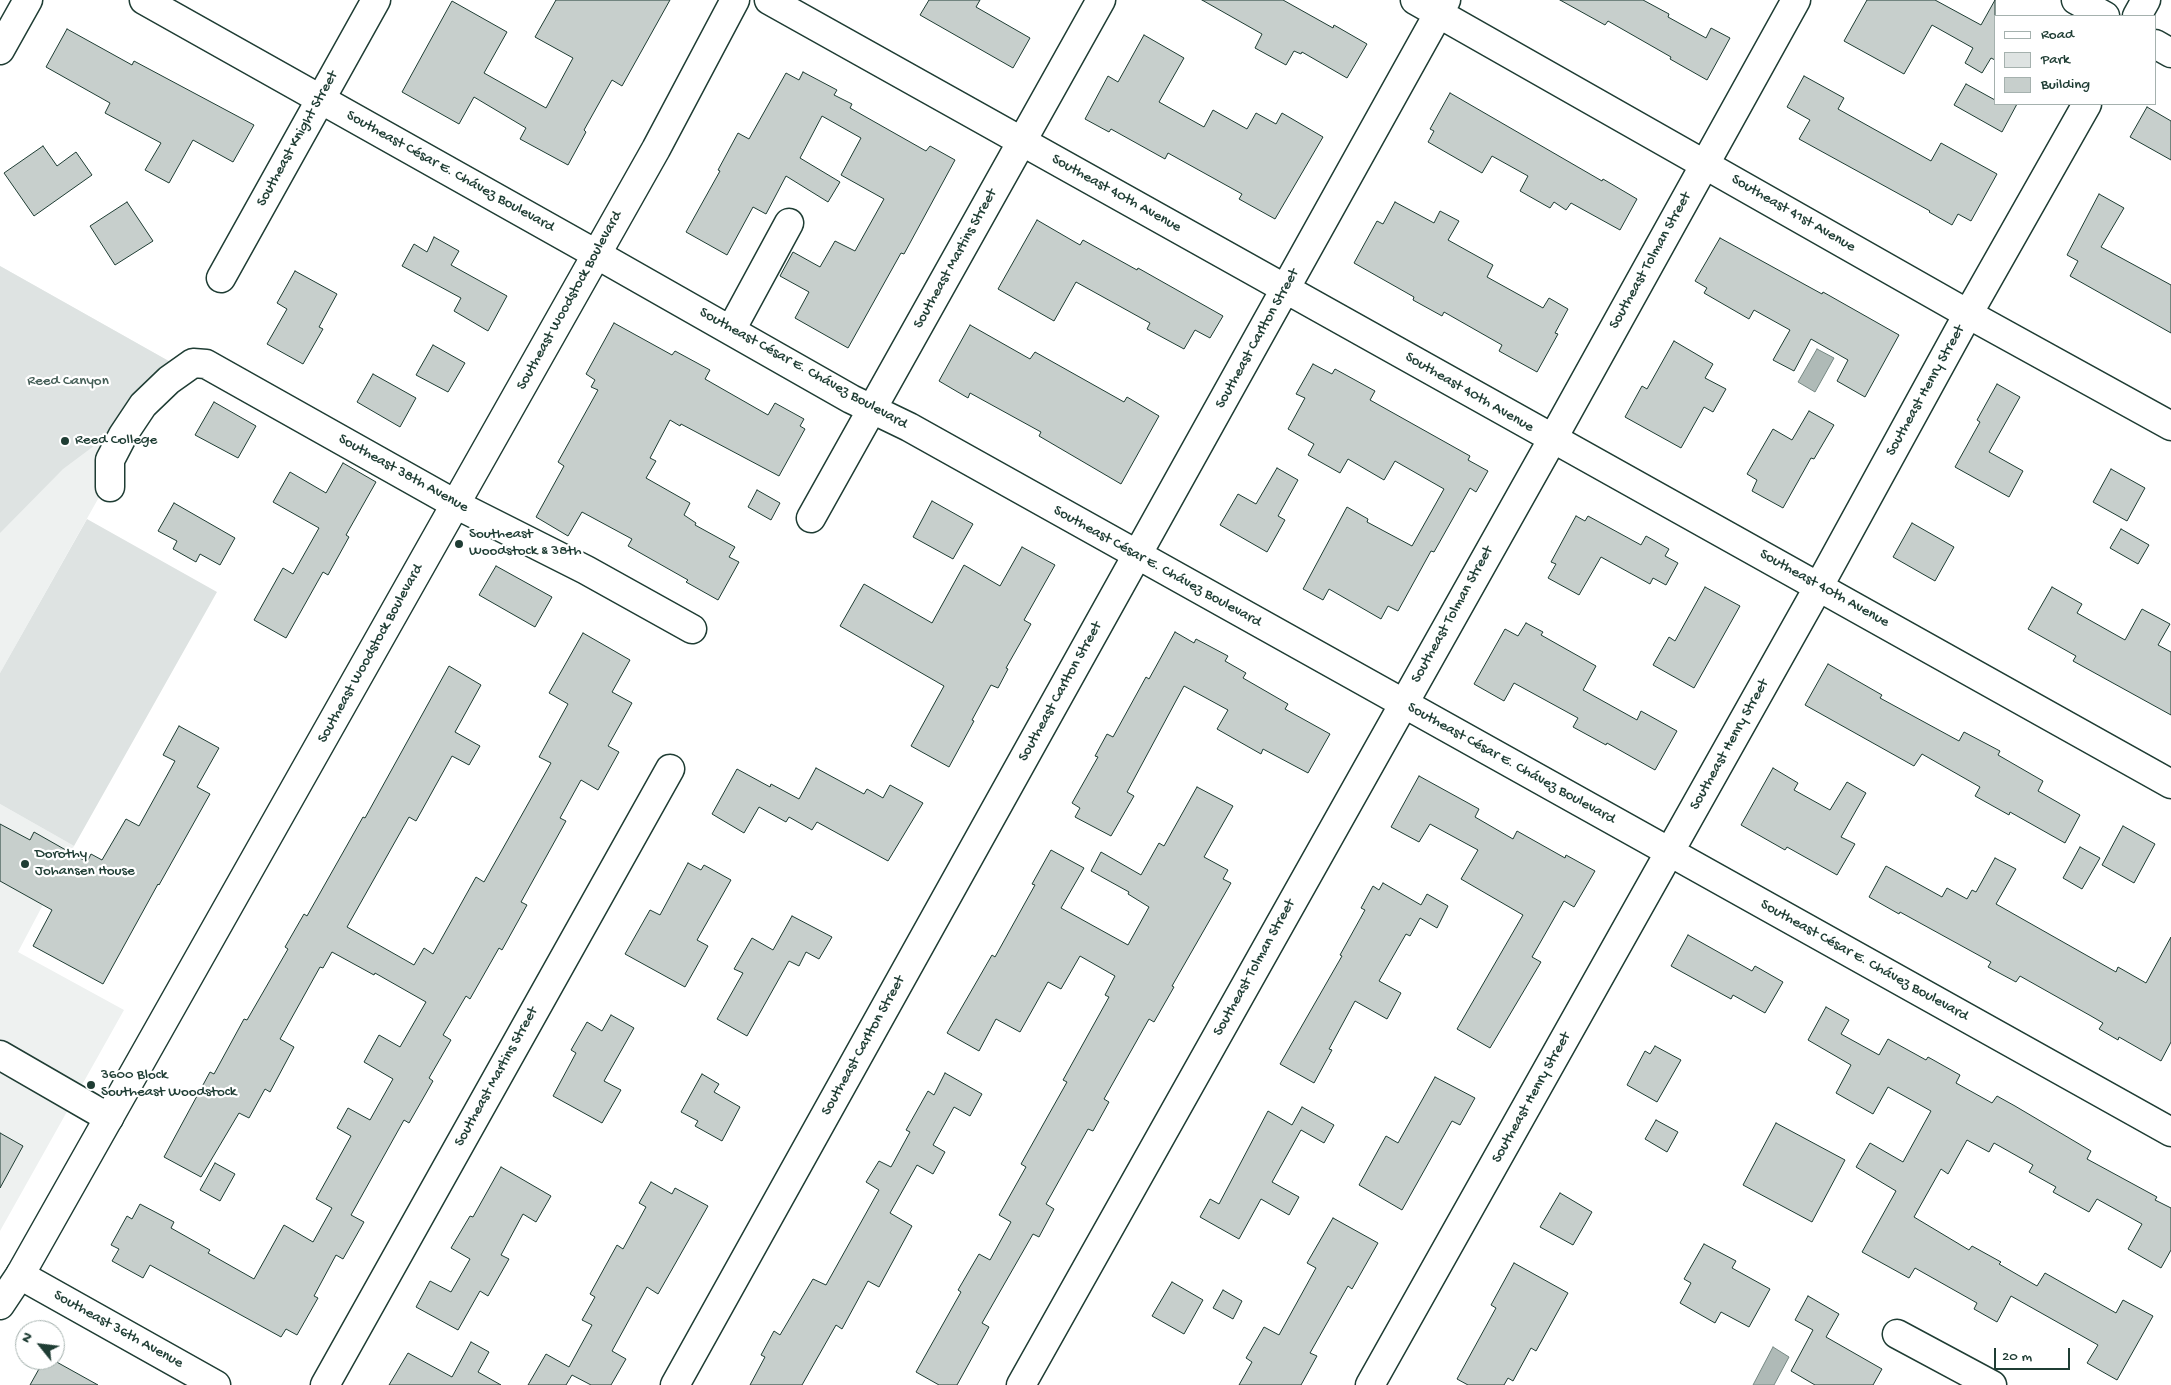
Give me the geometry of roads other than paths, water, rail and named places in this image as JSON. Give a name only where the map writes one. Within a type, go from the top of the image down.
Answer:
[{"type":"street","points":[[0,50],[28,0]]},
{"type":"street","name":"Southeast César E. Chávez Boulevard","points":[[144,0],[872,409],[909,427],[2171,1132]]},
{"type":"street","name":"Southeast Knight Street","points":[[221,278],[376,0]]},
{"type":"street","name":"Southeast Woodstock Boulevard","points":[[0,1305],[20,1275],[656,150],[735,0]]},
{"type":"street","name":"Southeast 40th Avenue","points":[[769,0],[1286,288],[1552,440],[1820,586],[2171,784]]},
{"type":"street","name":"Southeast Martins Street","points":[[811,518],[1101,0]]},
{"type":"street","name":"Southeast 41st Avenue","points":[[1415,0],[1442,7],[1706,164],[1968,314],[2171,426]]},
{"type":"street","name":"Southeast Tolman Street","points":[[1020,1385],[1552,440],[1796,0]]},
{"type":"street","points":[[2076,0],[2103,15]]},
{"type":"street","points":[[2138,15],[2146,0]]},
{"type":"street","name":"Southeast Carlton Street","points":[[675,1385],[1442,7]]},
{"type":"street","points":[[2156,45],[2171,53]]},
{"type":"street","name":"Southeast Henry Street","points":[[1370,1385],[1820,586],[1968,314],[2086,105]]},
{"type":"street","points":[[731,330],[789,223]]},
{"type":"street","name":"Southeast 38th Avenue","points":[[110,487],[110,460],[123,435],[143,405],[169,380],[193,364],[206,364],[455,504],[586,570],[692,629]]},
{"type":"street","name":"Southeast Martins Street","points":[[325,1385],[670,769]]},
{"type":"street","points":[[0,1055],[109,1118]]},
{"type":"street","name":"Southeast 36th Avenue","points":[[20,1275],[216,1385]]},
{"type":"street","points":[[1897,1334],[1992,1385]]},
{"type":"place","name":"Reed College","points":[[65,441]]},
{"type":"place","name":"Southeast Woodstock & 38th","points":[[459,544]]},
{"type":"place","name":"Dorothy Johansen House","points":[[25,864]]},
{"type":"place","name":"3600 Block Southeast Woodstock","points":[[91,1085]]},
{"type":"park label","name":"Reed Canyon","points":[[68,382]]}]
